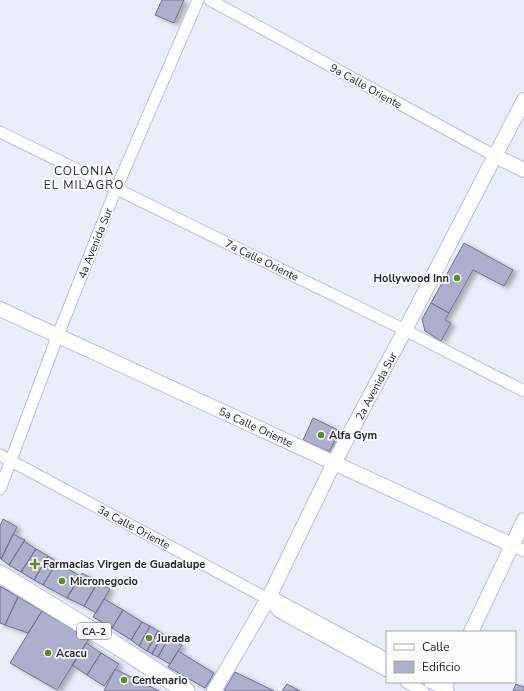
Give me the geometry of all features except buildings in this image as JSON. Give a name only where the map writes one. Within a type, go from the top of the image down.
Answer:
[{"type":"main road","name":"CA-2","points":[[0,574],[119,647],[186,691]]},
{"type":"street","name":"4a Avenida Sur","points":[[0,489],[58,335],[116,189],[198,0]]},
{"type":"street","name":"9a Calle Oriente","points":[[210,0],[495,156],[524,170]]},
{"type":"street","name":"2a Avenida Sur","points":[[214,691],[268,599],[334,464],[524,100]]},
{"type":"street","name":"7a Calle Oriente","points":[[0,132],[405,330],[524,391]]},
{"type":"street","name":"5a Calle Oriente","points":[[0,308],[518,548]]},
{"type":"street","name":"3a Calle Oriente","points":[[0,455],[268,599],[279,612],[386,671]]},
{"type":"street","points":[[472,631],[518,548],[524,520]]},
{"type":"street","name":"3a Calle Oriente","points":[[268,599],[276,599],[386,658]]},
{"type":"street","points":[[408,683],[423,691]]},
{"type":"street","points":[[432,683],[445,688]]},
{"type":"place","name":"Hollywood Inn","points":[[457,278]]},
{"type":"place","name":"Alfa Gym","points":[[321,435]]},
{"type":"place","name":"Farmacias Virgen de Guadalupe","points":[[35,564]]},
{"type":"place","name":"Micronegocio","points":[[62,581]]},
{"type":"place","name":"Jurada","points":[[149,638]]},
{"type":"place","name":"Acacu","points":[[48,653]]},
{"type":"place","name":"Centenario","points":[[124,680]]},
{"type":"district","name":"COLONIA EL MILAGRO","points":[[84,178]]}]
